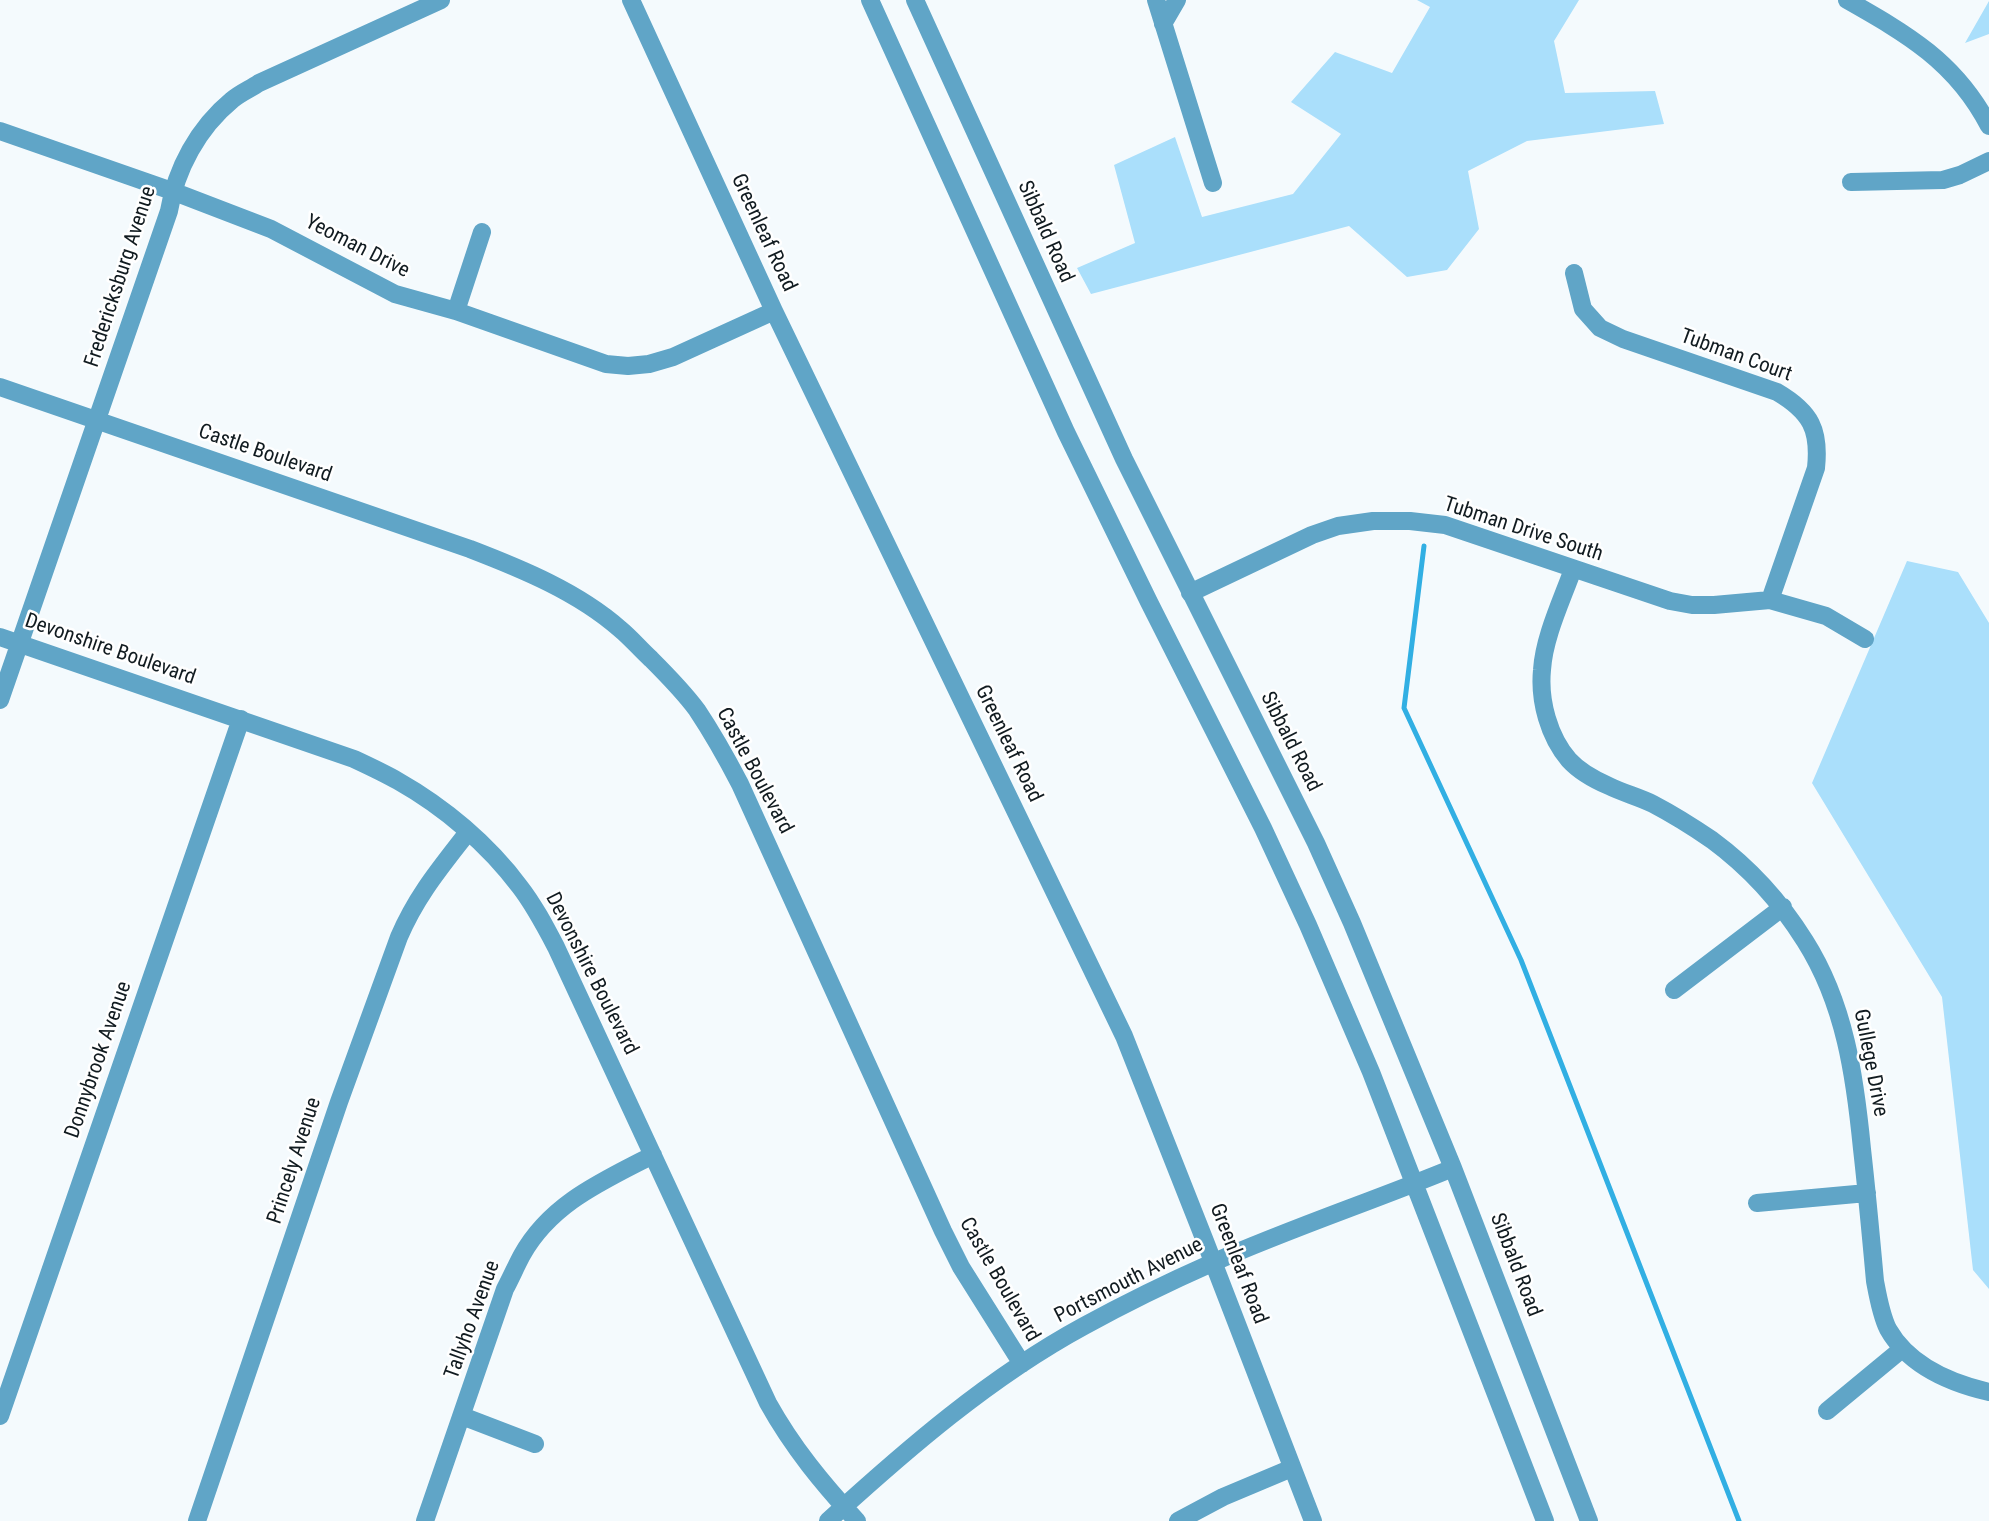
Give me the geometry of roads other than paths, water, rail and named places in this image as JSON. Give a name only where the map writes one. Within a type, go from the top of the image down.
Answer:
[{"type":"street","name":"Fredericksburg Avenue","points":[[0,699],[169,211],[172,191],[179,172],[200,136],[233,99],[259,83],[441,0]]},
{"type":"street","name":"Greenleaf Road","points":[[631,0],[774,311],[1124,1036],[1313,1521]]},
{"type":"street","points":[[870,0],[1066,432],[1263,828],[1308,925],[1366,1060],[1545,1521]]},
{"type":"street","name":"Sibbald Road","points":[[915,0],[1118,447],[1321,854],[1383,994],[1453,1168],[1588,1521]]},
{"type":"street","points":[[1156,0],[1213,183]]},
{"type":"street","points":[[1163,24],[1177,0]]},
{"type":"street","points":[[1847,0],[1898,29],[1932,53],[1958,80],[1989,126]]},
{"type":"street","name":"Yeoman Drive","points":[[0,131],[271,229],[395,294],[456,311],[606,364],[649,364],[673,357],[774,311]]},
{"type":"street","points":[[1851,182],[1943,180],[1989,161]]},
{"type":"street","points":[[456,311],[482,232]]},
{"type":"street","name":"Tubman Court","points":[[1574,273],[1583,309],[1600,328],[1623,339],[1777,392],[1792,401],[1812,424],[1817,444],[1816,468],[1770,600]]},
{"type":"street","name":"Castle Boulevard","points":[[0,387],[513,565],[552,584],[619,628],[675,683],[697,710],[722,750],[740,784],[943,1231],[982,1302],[1022,1364]]},
{"type":"street","name":"Tubman Drive South","points":[[1190,593],[1312,535],[1338,526],[1373,520],[1445,525],[1670,601],[1714,605],[1770,600]]},
{"type":"street","name":"Gullege Drive","points":[[1573,569],[1546,647],[1542,670],[1542,694],[1548,720],[1558,743],[1570,760],[1587,774],[1652,804],[1713,841],[1754,874],[1783,907],[1807,943],[1838,1010],[1850,1055],[1856,1090],[1875,1281],[1888,1328],[1902,1349],[1922,1366],[1952,1382],[1989,1392]]},
{"type":"street","points":[[1770,600],[1826,616],[1865,639]]},
{"type":"street","name":"Devonshire Boulevard","points":[[0,636],[354,759],[431,802],[468,832],[506,871],[540,916],[594,1026],[768,1403],[801,1457],[857,1521]]},
{"type":"street","name":"Donnybrook Avenue","points":[[0,1416],[241,719]]},
{"type":"street","name":"Princely Avenue","points":[[197,1521],[339,1102],[399,937],[426,885],[468,832]]},
{"type":"street","points":[[1674,990],[1783,907]]},
{"type":"street","name":"Tallyho Avenue","points":[[425,1521],[505,1289],[522,1253],[540,1228],[558,1210],[585,1190],[653,1155]]},
{"type":"street","name":"Portsmouth Avenue","points":[[828,1521],[930,1431],[1022,1364],[1082,1327],[1213,1262],[1453,1168]]},
{"type":"street","points":[[1757,1202],[1867,1193]]},
{"type":"street","points":[[1827,1411],[1902,1349]]},
{"type":"street","points":[[462,1416],[536,1444]]},
{"type":"street","points":[[1178,1521],[1223,1497],[1292,1468]]},
{"type":"waterway","points":[[1424,546],[1404,708],[1521,960],[1739,1521]]}]
